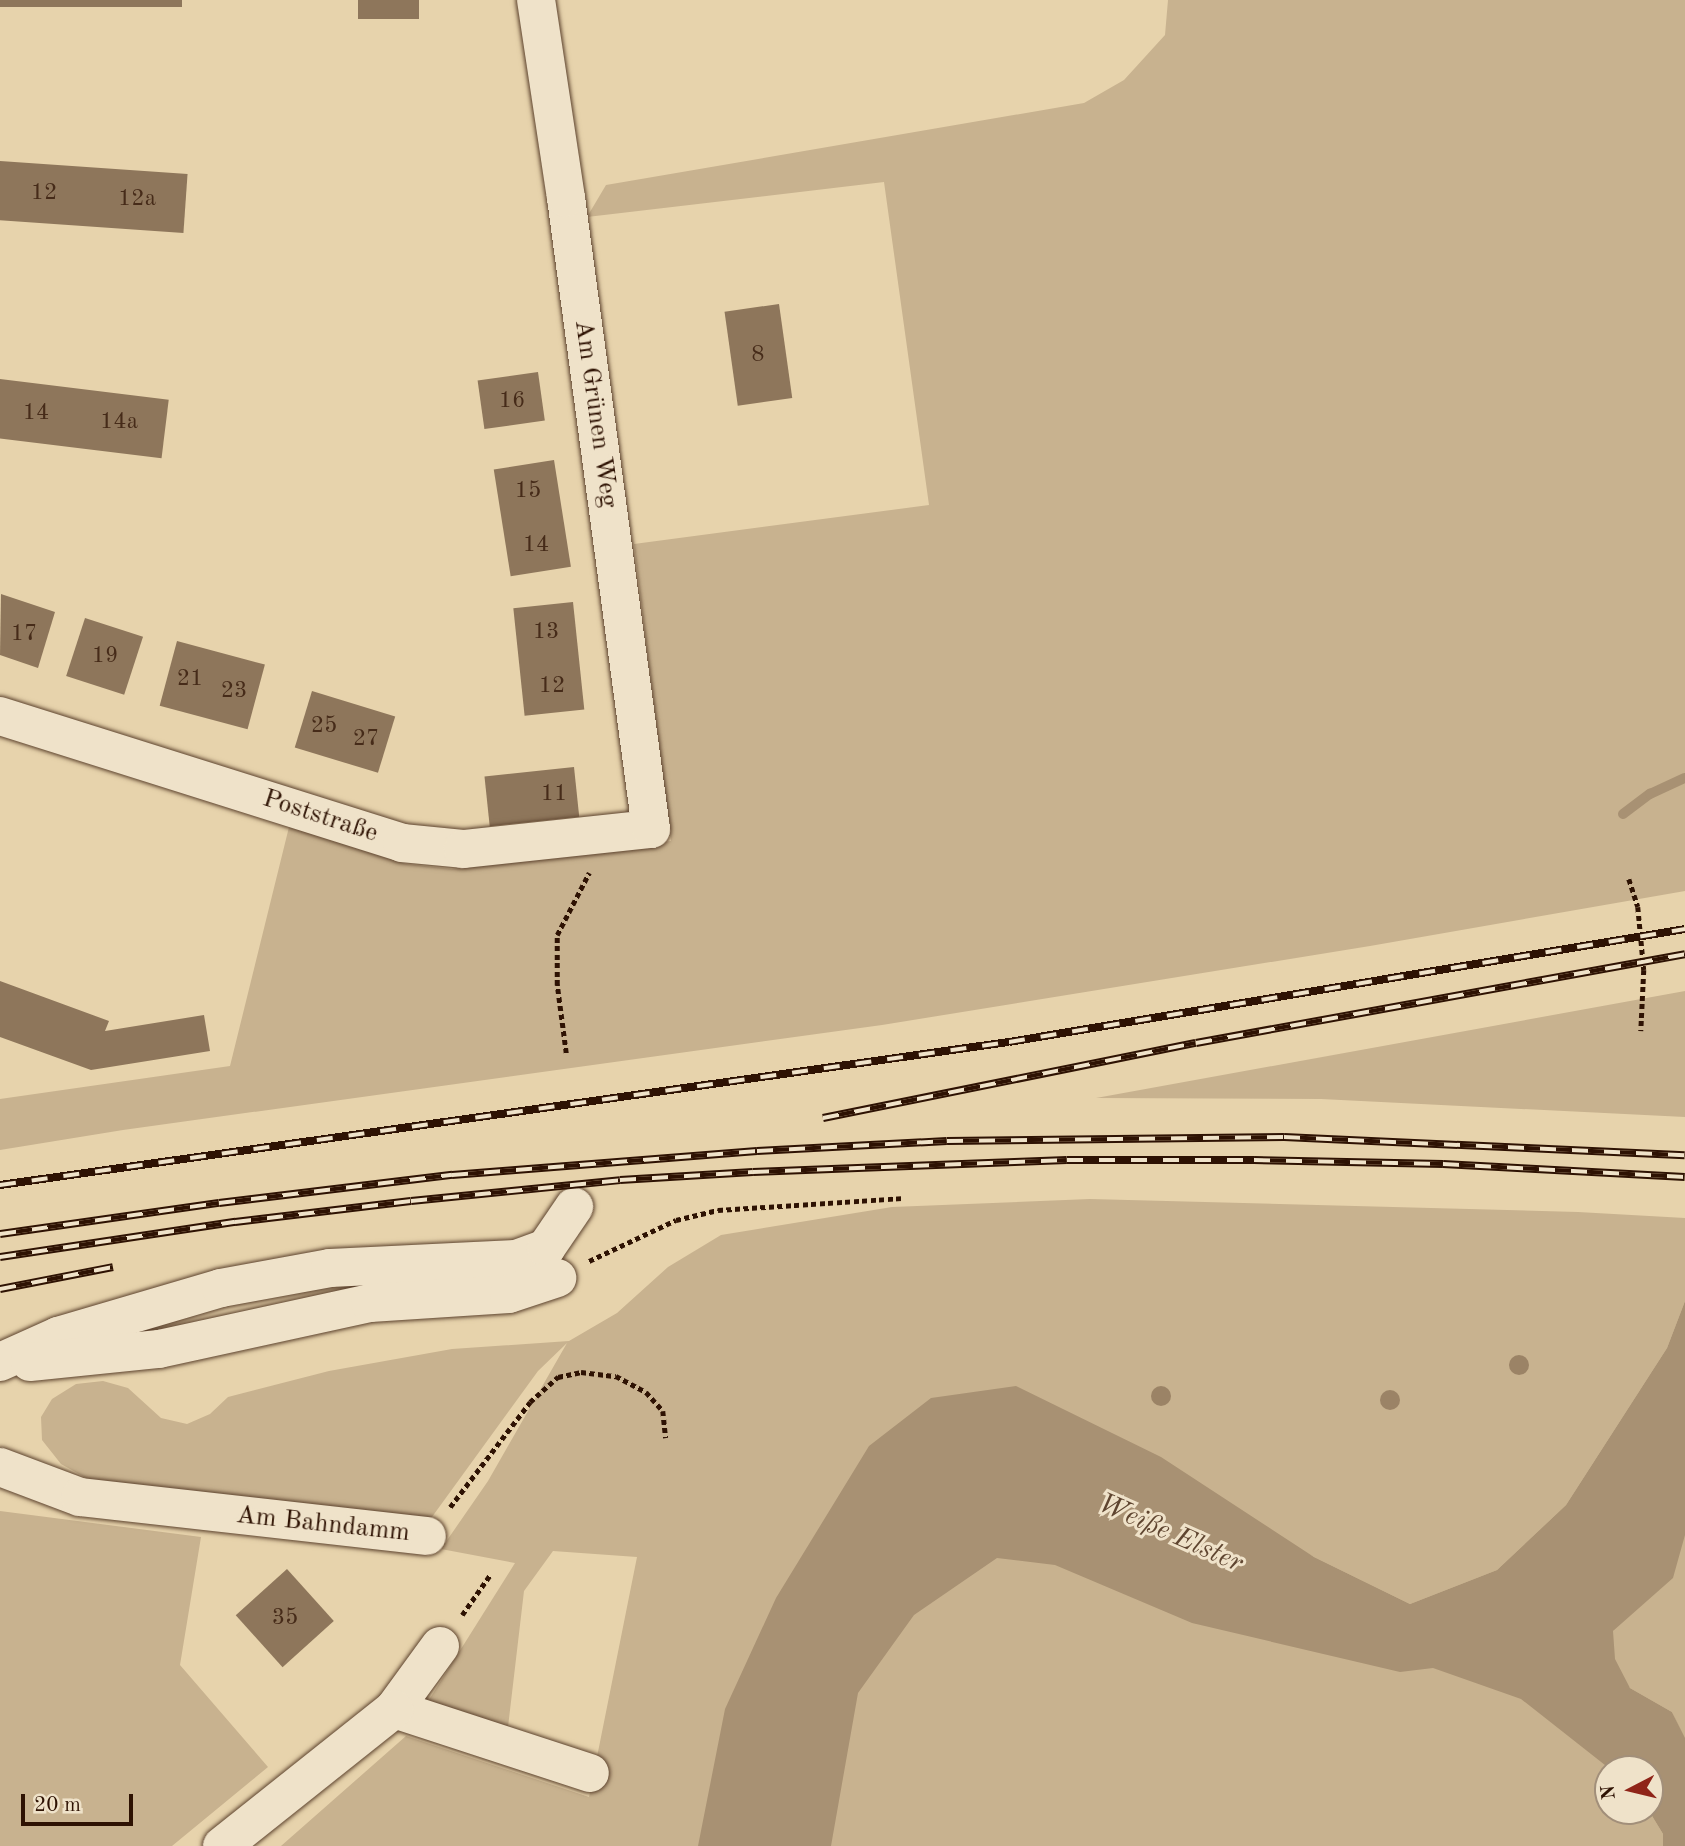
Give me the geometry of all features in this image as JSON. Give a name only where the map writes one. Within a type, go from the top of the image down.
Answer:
[{"type":"street","name":"Am Grünen Weg","points":[[536,0],[566,198],[651,829]]},
{"type":"street","name":"Poststraße","points":[[0,716],[402,843],[463,849],[651,829]]},
{"type":"street","points":[[0,1363],[58,1336],[221,1288],[330,1268],[516,1259],[546,1248],[574,1207]]},
{"type":"street","points":[[0,1363],[159,1349],[370,1303],[509,1294],[557,1278]]},
{"type":"street","name":"Am Bahndamm","points":[[0,1467],[80,1497],[427,1536]]},
{"type":"street","points":[[222,1846],[394,1709],[440,1646]]},
{"type":"street","points":[[394,1709],[590,1773]]},
{"type":"path","points":[[566,1053],[557,985],[557,935],[591,870],[594,835]]},
{"type":"path","points":[[1629,879],[1638,907],[1644,970],[1641,1031]]},
{"type":"path","points":[[557,1278],[676,1220],[718,1210],[902,1198]]},
{"type":"path","name":"Am Bahndamm","points":[[427,1536],[530,1402],[558,1377],[580,1372],[616,1376],[646,1392],[663,1411],[666,1438]]},
{"type":"path","points":[[440,1646],[490,1576]]},
{"type":"shaded area","points":[[1168,0],[1685,0],[1685,891],[1370,946],[882,1025],[123,1130],[0,1150],[0,1099],[230,1066],[289,827],[406,864],[452,869],[671,841],[634,544],[929,505],[884,182],[587,217],[606,185],[1084,103],[1124,80],[1165,35]]},
{"type":"shaded area","points":[[1685,991],[1685,1117],[1321,1099],[1096,1098]]},
{"type":"shaded area","points":[[1090,1199],[1578,1212],[1685,1218],[1685,1301],[1667,1348],[1566,1505],[1497,1570],[1410,1604],[1314,1557],[1015,1392],[705,1846],[281,1846],[406,1736],[589,1797],[637,1557],[553,1551],[524,1591],[508,1727],[427,1703],[515,1563],[441,1549],[488,1481],[567,1343],[538,1371],[424,1528],[95,1483],[61,1464],[42,1440],[41,1417],[52,1399],[76,1384],[103,1381],[128,1388],[161,1418],[187,1424],[210,1414],[228,1397],[329,1371],[452,1349],[569,1341],[617,1313],[668,1267],[721,1235],[892,1207]]},
{"type":"shaded area","points":[[0,1511],[201,1537],[180,1665],[268,1767],[172,1846],[0,1846]]},
{"type":"shaded area","points":[[1685,1515],[1685,1740],[1672,1712],[1630,1688],[1608,1660],[1613,1631]]},
{"type":"shaded area","points":[[997,1548],[1441,1666],[1524,1694],[1596,1755],[1594,1825],[1658,1825],[1663,1834],[1663,1846],[811,1846],[863,1654],[879,1627]]},
{"type":"water","name":"Weiße Elster","points":[[1685,1301],[1685,1535],[1673,1578],[1613,1631],[1615,1659],[1630,1688],[1672,1712],[1685,1738],[1685,1846],[1663,1846],[1663,1834],[1658,1825],[1664,1825],[1664,1755],[1594,1756],[1521,1699],[1433,1668],[1400,1672],[1192,1623],[1055,1565],[997,1558],[914,1615],[858,1693],[831,1846],[698,1846],[725,1709],[776,1598],[869,1446],[931,1398],[1016,1386],[1161,1457],[1314,1557],[1410,1604],[1497,1570],[1566,1505],[1667,1348]]},
{"type":"building","points":[[0,0],[182,0],[182,7],[0,7]]},
{"type":"building","points":[[358,0],[419,0],[419,19],[358,19]]},
{"type":"building","points":[[0,161],[188,174],[183,233],[0,220]]},
{"type":"building","points":[[779,304],[792,398],[738,406],[725,312]]},
{"type":"building","points":[[538,372],[545,421],[484,429],[478,380]]},
{"type":"building","points":[[0,379],[169,400],[162,458],[0,438]]},
{"type":"building","points":[[554,460],[571,567],[511,576],[494,470]]},
{"type":"building","points":[[1,594],[55,612],[38,668],[0,655]]},
{"type":"building","points":[[573,602],[584,709],[525,716],[513,608]]},
{"type":"building","points":[[85,618],[143,637],[124,695],[66,676]]},
{"type":"building","points":[[177,641],[265,665],[248,729],[160,706]]},
{"type":"building","points":[[312,691],[395,716],[378,773],[295,747]]},
{"type":"building","points":[[574,767],[579,817],[490,826],[484,776]]},
{"type":"building","points":[[0,981],[109,1021],[105,1031],[204,1015],[210,1051],[91,1070],[0,1037]]},
{"type":"building","points":[[287,1569],[334,1621],[283,1667],[236,1615]]},
{"type":"waterway","points":[[1623,814],[1650,794],[1685,778]]},
{"type":"railway","points":[[0,1185],[1009,1042],[1685,929]]},
{"type":"railway","points":[[823,1118],[1196,1043],[1685,954]]},
{"type":"railway","points":[[0,1234],[219,1203],[452,1175],[757,1151],[947,1141],[1284,1137],[1685,1155]]},
{"type":"railway","points":[[0,1257],[235,1222],[411,1201],[620,1180],[753,1172],[1067,1160],[1254,1160],[1443,1164],[1685,1177]]},
{"type":"railway","points":[[0,1289],[113,1267]]}]
